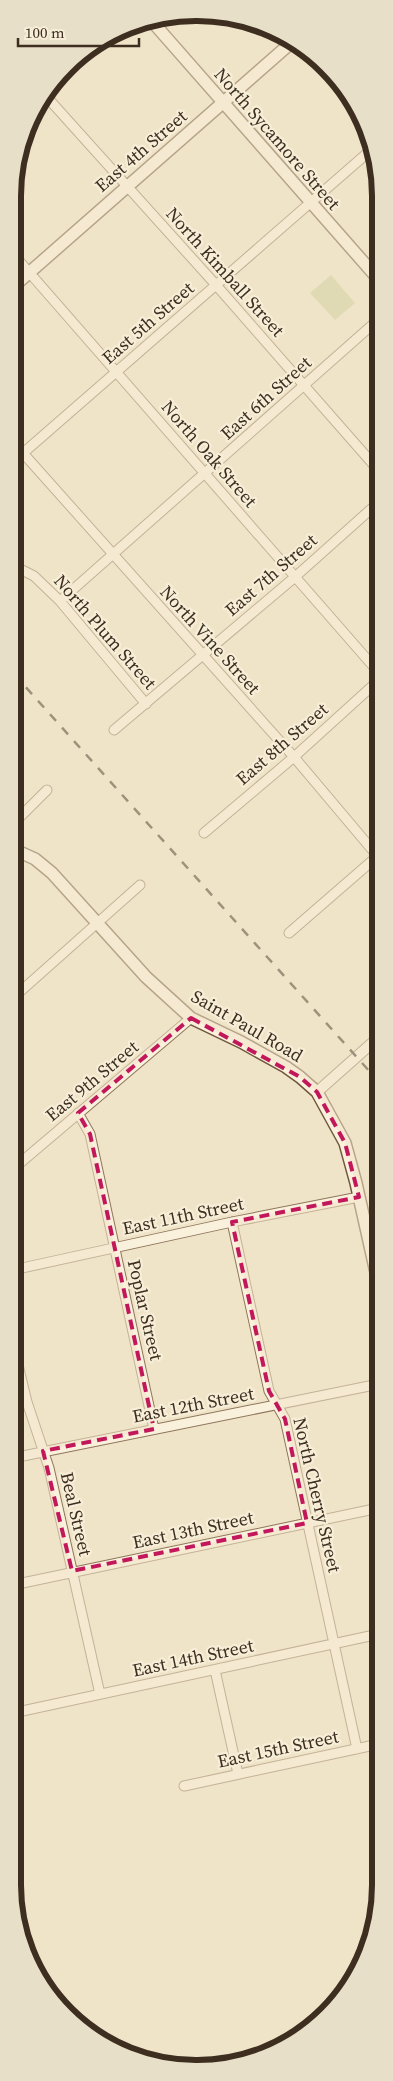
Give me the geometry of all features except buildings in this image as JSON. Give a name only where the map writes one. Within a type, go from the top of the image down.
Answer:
[{"type":"main road","name":"North Sycamore Street","points":[[156,26],[371,271]]},
{"type":"main road","name":"East 4th Street","points":[[21,280],[287,47]]},
{"type":"main road","name":"Saint Paul Road","points":[[21,853],[35,859],[52,874],[146,978],[191,1018],[242,1042],[300,1076],[317,1092],[345,1142],[372,1253]]},
{"type":"street","name":"North Kimball Street","points":[[50,101],[216,285],[371,462]]},
{"type":"street","name":"East 5th Street","points":[[23,454],[366,154]]},
{"type":"street","name":"North Oak Street","points":[[21,263],[371,664]]},
{"type":"street","name":"East 6th Street","points":[[60,601],[371,326]]},
{"type":"street","name":"North Vine Street","points":[[23,454],[294,757],[371,847]]},
{"type":"street","name":"East 7th Street","points":[[114,730],[371,510]]},
{"type":"street","name":"North Plum Street","points":[[21,570],[34,576],[60,601],[146,704]]},
{"type":"street","name":"East 8th Street","points":[[204,833],[294,757],[371,687]]},
{"type":"street","points":[[21,816],[47,790]]},
{"type":"street","points":[[289,933],[371,863]]},
{"type":"street","points":[[21,991],[140,885]]},
{"type":"street","name":"East 9th Street","points":[[22,1162],[191,1018]]},
{"type":"street","points":[[317,1092],[372,1044]]},
{"type":"street","name":"Poplar Street","points":[[78,1113],[90,1134],[154,1429]]},
{"type":"street","name":"East 11th Street","points":[[22,1268],[232,1222],[359,1197]]},
{"type":"street","name":"North Cherry Street","points":[[232,1222],[268,1391],[278,1404],[285,1419],[357,1749]]},
{"type":"street","name":"Beal Street","points":[[22,1380],[49,1468],[100,1694]]},
{"type":"street","name":"East 12th Street","points":[[22,1456],[372,1385]]},
{"type":"street","name":"East 13th Street","points":[[22,1583],[372,1510]]},
{"type":"street","name":"East 14th Street","points":[[22,1711],[372,1636]]},
{"type":"street","points":[[215,1670],[238,1774]]},
{"type":"street","name":"East 15th Street","points":[[184,1786],[372,1746]]},
{"type":"highlighted area","points":[[191,1018],[300,1077],[317,1092],[345,1143],[359,1197],[232,1222],[269,1391],[285,1419],[307,1523],[72,1571],[43,1451],[154,1429],[90,1134],[78,1113]]},
{"type":"green space","points":[[331,275],[355,303],[335,320],[310,293]]},
{"type":"railway","points":[[21,682],[372,1074]]}]
